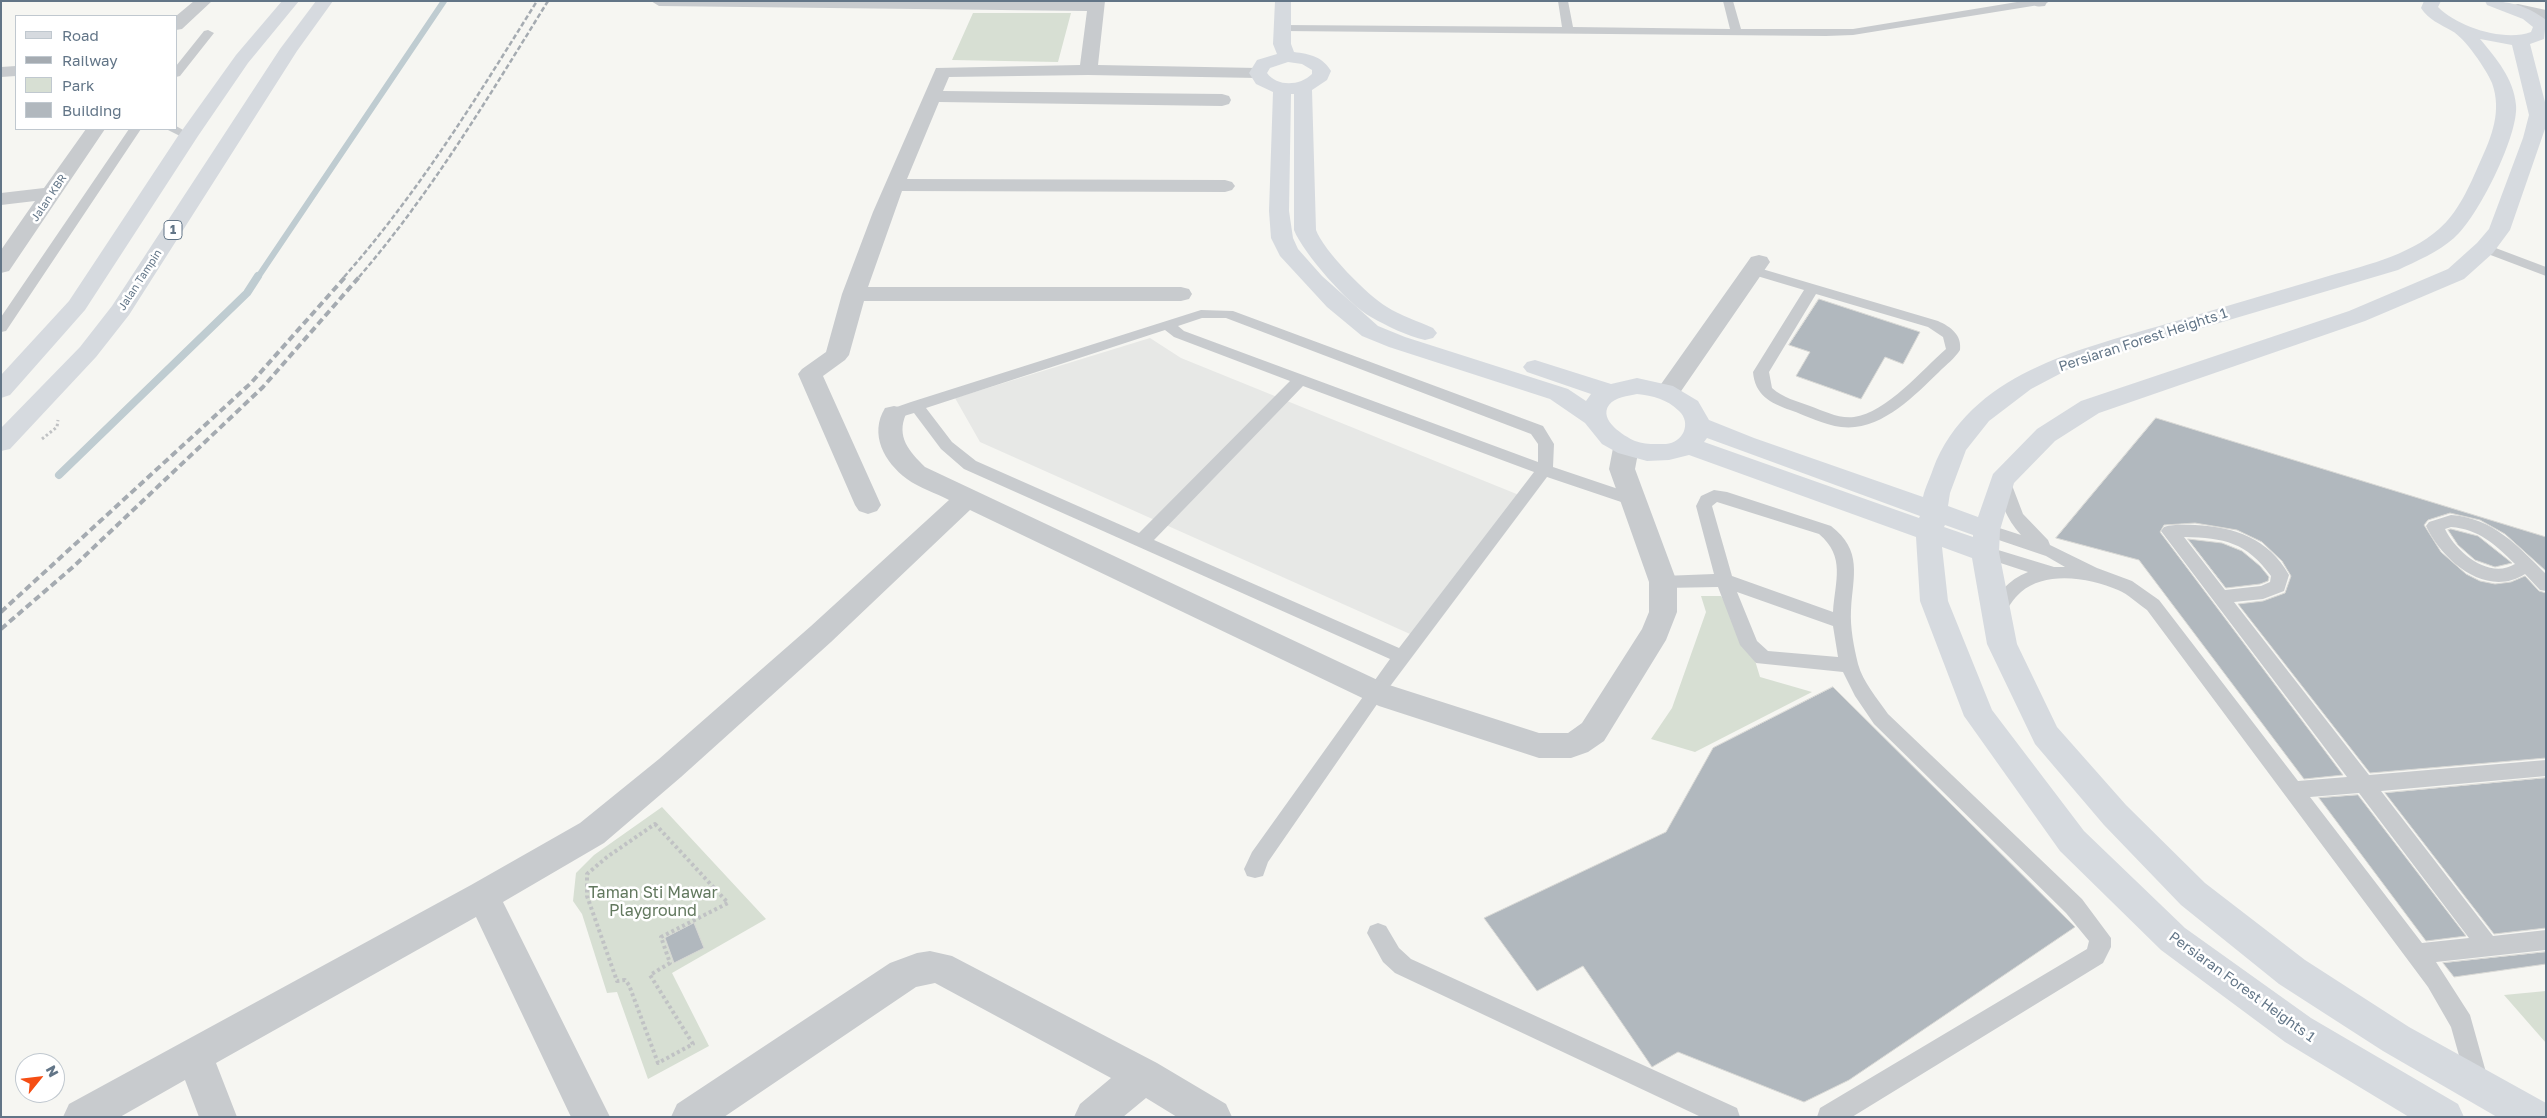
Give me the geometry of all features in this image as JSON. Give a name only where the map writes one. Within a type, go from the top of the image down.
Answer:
[{"type":"main road","points":[[242,58],[276,1]]},
{"type":"main road","points":[[1,390],[77,305],[180,132],[291,1]]},
{"type":"main road","name":"Jalan Tampin","points":[[1,443],[88,352],[122,310],[289,49],[325,1]]},
{"type":"main road","points":[[289,49],[308,38],[344,1]]},
{"type":"main road","points":[[1283,1],[1282,44],[1287,57]]},
{"type":"main road","points":[[2433,1],[2429,8],[2432,14],[2462,30],[2492,38],[2535,37]]},
{"type":"main road","points":[[2493,1],[2518,9],[2542,26],[2535,37],[2528,79],[2539,115],[2533,138],[2499,230],[2485,248],[2456,274],[2357,316],[2090,407],[2046,435],[2002,480],[1986,541],[2002,644],[2046,735],[2115,815],[2193,894],[2292,972],[2396,1039],[2534,1117]]},
{"type":"main road","name":"Persiaran Forest Heights 1","points":[[2444,1117],[2298,1030],[2173,939],[2072,841],[1979,716],[1934,601],[1928,544],[1937,494],[1954,448],[1980,416],[2022,384],[2061,364],[2112,347],[2390,265],[2427,248],[2450,231],[2471,202],[2502,132],[2507,108],[2503,88],[2491,66],[2462,30]]},
{"type":"main road","points":[[1287,57],[1306,59],[1319,66],[1322,71],[1318,80],[1293,87],[1265,82],[1258,73],[1259,68],[1269,61],[1287,57]]},
{"type":"main road","points":[[2528,79],[2533,66],[2540,58]]},
{"type":"main road","points":[[1293,87],[1302,130],[1305,230],[1310,243],[1322,258],[1358,295],[1378,312],[1422,332],[1608,392]]},
{"type":"main road","points":[[1293,87],[1280,211],[1282,238],[1288,252],[1304,270],[1334,302],[1370,331],[1397,342],[1559,394],[1594,418],[1605,434],[1626,448],[1660,453],[1675,451],[1693,435],[1696,416],[1690,406],[1668,392],[1637,386],[1608,392],[1594,408],[1594,418]]},
{"type":"main road","points":[[1693,435],[1986,541]]},
{"type":"street","points":[[178,23],[204,1]]},
{"type":"street","points":[[658,1],[1097,4],[1088,70]]},
{"type":"street","points":[[2518,9],[2546,15]]},
{"type":"street","points":[[868,505],[810,374],[837,356],[853,294],[894,185],[942,72],[1088,70],[1258,73]]},
{"type":"street","points":[[1,72],[15,71]]},
{"type":"street","points":[[932,96],[1222,100]]},
{"type":"street","name":"Jalan KBR","points":[[1,266],[94,130]]},
{"type":"street","points":[[894,185],[1225,186]]},
{"type":"street","points":[[1,199],[52,193]]},
{"type":"street","points":[[1668,392],[1755,266]]},
{"type":"street","points":[[853,294],[1181,294]]},
{"type":"street","points":[[906,410],[888,424],[890,439],[902,461],[916,473],[1375,692],[1431,713],[1551,747],[1567,746],[1582,740],[1593,732],[1656,632],[1662,612],[1663,582],[1622,469],[1626,448]]},
{"type":"street","points":[[82,1117],[483,896],[592,833],[625,807],[821,634],[967,498]]},
{"type":"street","points":[[483,896],[591,1117]]},
{"type":"street","points":[[690,1117],[904,975],[916,968],[929,966],[940,968],[1144,1076],[1212,1117]]},
{"type":"street","points":[[194,1054],[218,1117]]},
{"type":"street","points":[[1093,1117],[1144,1076]]},
{"type":"lane","points":[[1563,1],[1568,32]]},
{"type":"lane","points":[[1728,1],[1736,33]]},
{"type":"lane","points":[[1282,28],[1568,32],[1853,32],[2040,2]]},
{"type":"lane","points":[[178,71],[208,33]]},
{"type":"lane","points":[[178,54],[193,52]]},
{"type":"lane","points":[[1,328],[134,130]]},
{"type":"lane","points":[[2485,248],[2546,272]]},
{"type":"lane","points":[[1755,266],[1812,290],[1840,295],[1938,326],[1952,337],[1953,350],[1888,407],[1870,418],[1843,422],[1776,400],[1762,386],[1761,372],[1812,290]]},
{"type":"lane","points":[[1255,870],[1259,858],[1375,692],[1402,657],[1544,470],[1549,448],[1546,438],[1537,430],[1228,314],[1201,314],[906,410],[952,454],[970,464],[1402,657]]},
{"type":"lane","points":[[1168,325],[1180,334],[1300,380],[1544,470],[1633,500]]},
{"type":"lane","points":[[1142,541],[1300,380]]},
{"type":"lane","points":[[2002,480],[2014,518],[2025,530],[2052,552],[2091,573],[2126,586],[2153,605],[2436,980],[2462,1023],[2476,1084]]},
{"type":"lane","points":[[1829,1117],[2095,956],[2100,947],[2100,938],[2074,906],[1881,719],[1862,691],[1849,665],[1842,622],[1847,555],[1833,534],[1722,496],[1714,496],[1707,500],[1704,506],[1724,580],[1749,645],[1754,653],[1763,658],[1849,665]]},
{"type":"lane","points":[[2526,566],[2518,572],[2494,576],[2478,572],[2462,560],[2438,535],[2435,526],[2454,521],[2470,522],[2486,528],[2526,566],[2546,585]]},
{"type":"lane","points":[[2220,597],[2271,589],[2278,586],[2280,575],[2257,548],[2240,539],[2215,532],[2170,531],[2198,568],[2361,783],[2488,946]]},
{"type":"lane","points":[[1986,541],[2052,552]]},
{"type":"lane","points":[[1986,541],[2054,574]]},
{"type":"lane","points":[[1996,612],[2005,595],[2021,581],[2035,576],[2091,573]]},
{"type":"lane","points":[[1663,582],[1724,580],[1842,622]]},
{"type":"lane","points":[[2293,790],[2546,768]]},
{"type":"lane","points":[[1378,933],[1391,955],[1403,966],[1728,1117]]},
{"type":"lane","points":[[2416,954],[2546,940]]},
{"type":"path","points":[[655,824],[728,903],[661,937],[670,964],[650,975],[693,1044],[658,1063],[629,985],[625,980],[617,981],[594,911],[587,896],[587,874],[607,856],[655,824]]},
{"type":"shaded area","points":[[1150,338],[1181,358],[1519,495],[1419,638],[980,442],[955,398]]},
{"type":"green space","points":[[973,13],[1071,13],[1058,62],[952,60]]},
{"type":"green space","points":[[1701,596],[1721,596],[1747,634],[1760,677],[1812,692],[1695,752],[1651,739],[1672,708],[1706,612]]},
{"type":"green space","name":"Taman Sti Mawar Playground","points":[[662,807],[766,919],[672,973],[709,1046],[648,1079],[617,992],[607,993],[582,914],[573,901],[576,873],[594,855]]},
{"type":"green space","points":[[2546,991],[2546,1043],[2504,995]]},
{"type":"building","points":[[1819,299],[1920,332],[1903,364],[1885,357],[1861,399],[1796,376],[1810,352],[1789,345]]},
{"type":"building","points":[[2156,418],[2546,537],[2546,571],[2505,534],[2480,520],[2450,513],[2428,520],[2424,525],[2441,552],[2466,574],[2480,581],[2495,584],[2511,582],[2525,576],[2539,591],[2546,593],[2546,758],[2370,773],[2238,604],[2263,601],[2285,593],[2291,576],[2282,561],[2262,542],[2237,530],[2195,523],[2164,525],[2160,532],[2343,775],[2304,779],[2139,560],[2056,538]]},
{"type":"building","points":[[2451,529],[2478,536],[2512,563],[2495,567],[2475,560],[2458,545],[2448,530]]},
{"type":"building","points":[[2188,539],[2222,543],[2242,551],[2260,566],[2269,577],[2268,581],[2260,584],[2226,588]]},
{"type":"building","points":[[1833,687],[2075,927],[1849,1080],[1804,1102],[1678,1052],[1652,1067],[1583,966],[1537,991],[1484,918],[1666,832],[1713,748]]},
{"type":"building","points":[[2546,778],[2546,928],[2494,934],[2385,793]]},
{"type":"building","points":[[2358,795],[2466,936],[2426,941],[2319,798]]},
{"type":"building","points":[[694,923],[704,948],[674,963],[665,938]]},
{"type":"building","points":[[2546,952],[2546,964],[2454,977],[2443,963]]},
{"type":"waterway","points":[[258,277],[444,1]]},
{"type":"waterway","points":[[59,475],[247,293],[258,276]]},
{"type":"railway","points":[[344,277],[422,178],[537,1]]},
{"type":"railway","points":[[359,277],[386,245],[459,143],[548,1]]},
{"type":"railway","points":[[1,612],[251,383],[346,276]]},
{"type":"railway","points":[[1,629],[73,567],[263,387],[360,276]]}]
